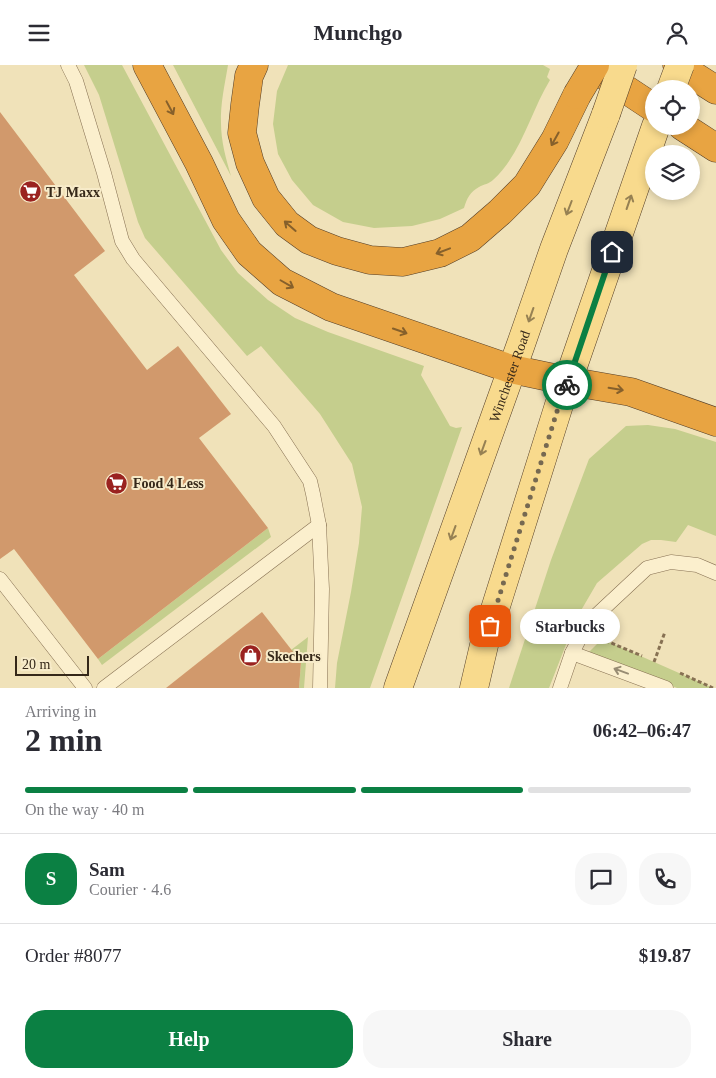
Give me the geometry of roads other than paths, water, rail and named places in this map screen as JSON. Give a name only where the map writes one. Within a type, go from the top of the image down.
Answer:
[{"type":"highway","points":[[147,65],[226,219],[250,253],[282,282],[330,307],[511,369],[568,381],[631,391],[716,422]]},
{"type":"highway","points":[[254,65],[249,76],[242,133],[250,163],[266,198],[287,224],[309,240],[337,251],[370,260],[403,262],[440,253],[470,239],[527,185],[555,140],[577,95],[595,65]]},
{"type":"highway","points":[[588,65],[645,102]]},
{"type":"highway","points":[[679,65],[716,90]]},
{"type":"highway","points":[[696,135],[716,148]]},
{"type":"main road","name":"Winchester Road","points":[[398,688],[554,249],[624,65]]},
{"type":"main road","points":[[674,80],[679,65]]},
{"type":"main road","points":[[474,688],[485,641],[559,405],[653,135]]},
{"type":"lane","points":[[68,65],[76,81],[122,241],[133,259],[274,426],[310,481],[319,525],[322,589],[320,688]]},
{"type":"lane","points":[[104,688],[319,525]]},
{"type":"lane","points":[[560,688],[572,653],[587,624],[647,568],[671,562],[698,565],[716,573]]},
{"type":"lane","points":[[0,579],[85,688]]},
{"type":"lane","points":[[572,653],[666,688]]},
{"type":"place","name":"TJ Maxx","points":[[30,192]]},
{"type":"place","name":"Food 4 Less","points":[[117,483]]},
{"type":"place","name":"Starbucks","points":[[490,626]]},
{"type":"place","name":"Skechers","points":[[251,656]]}]
